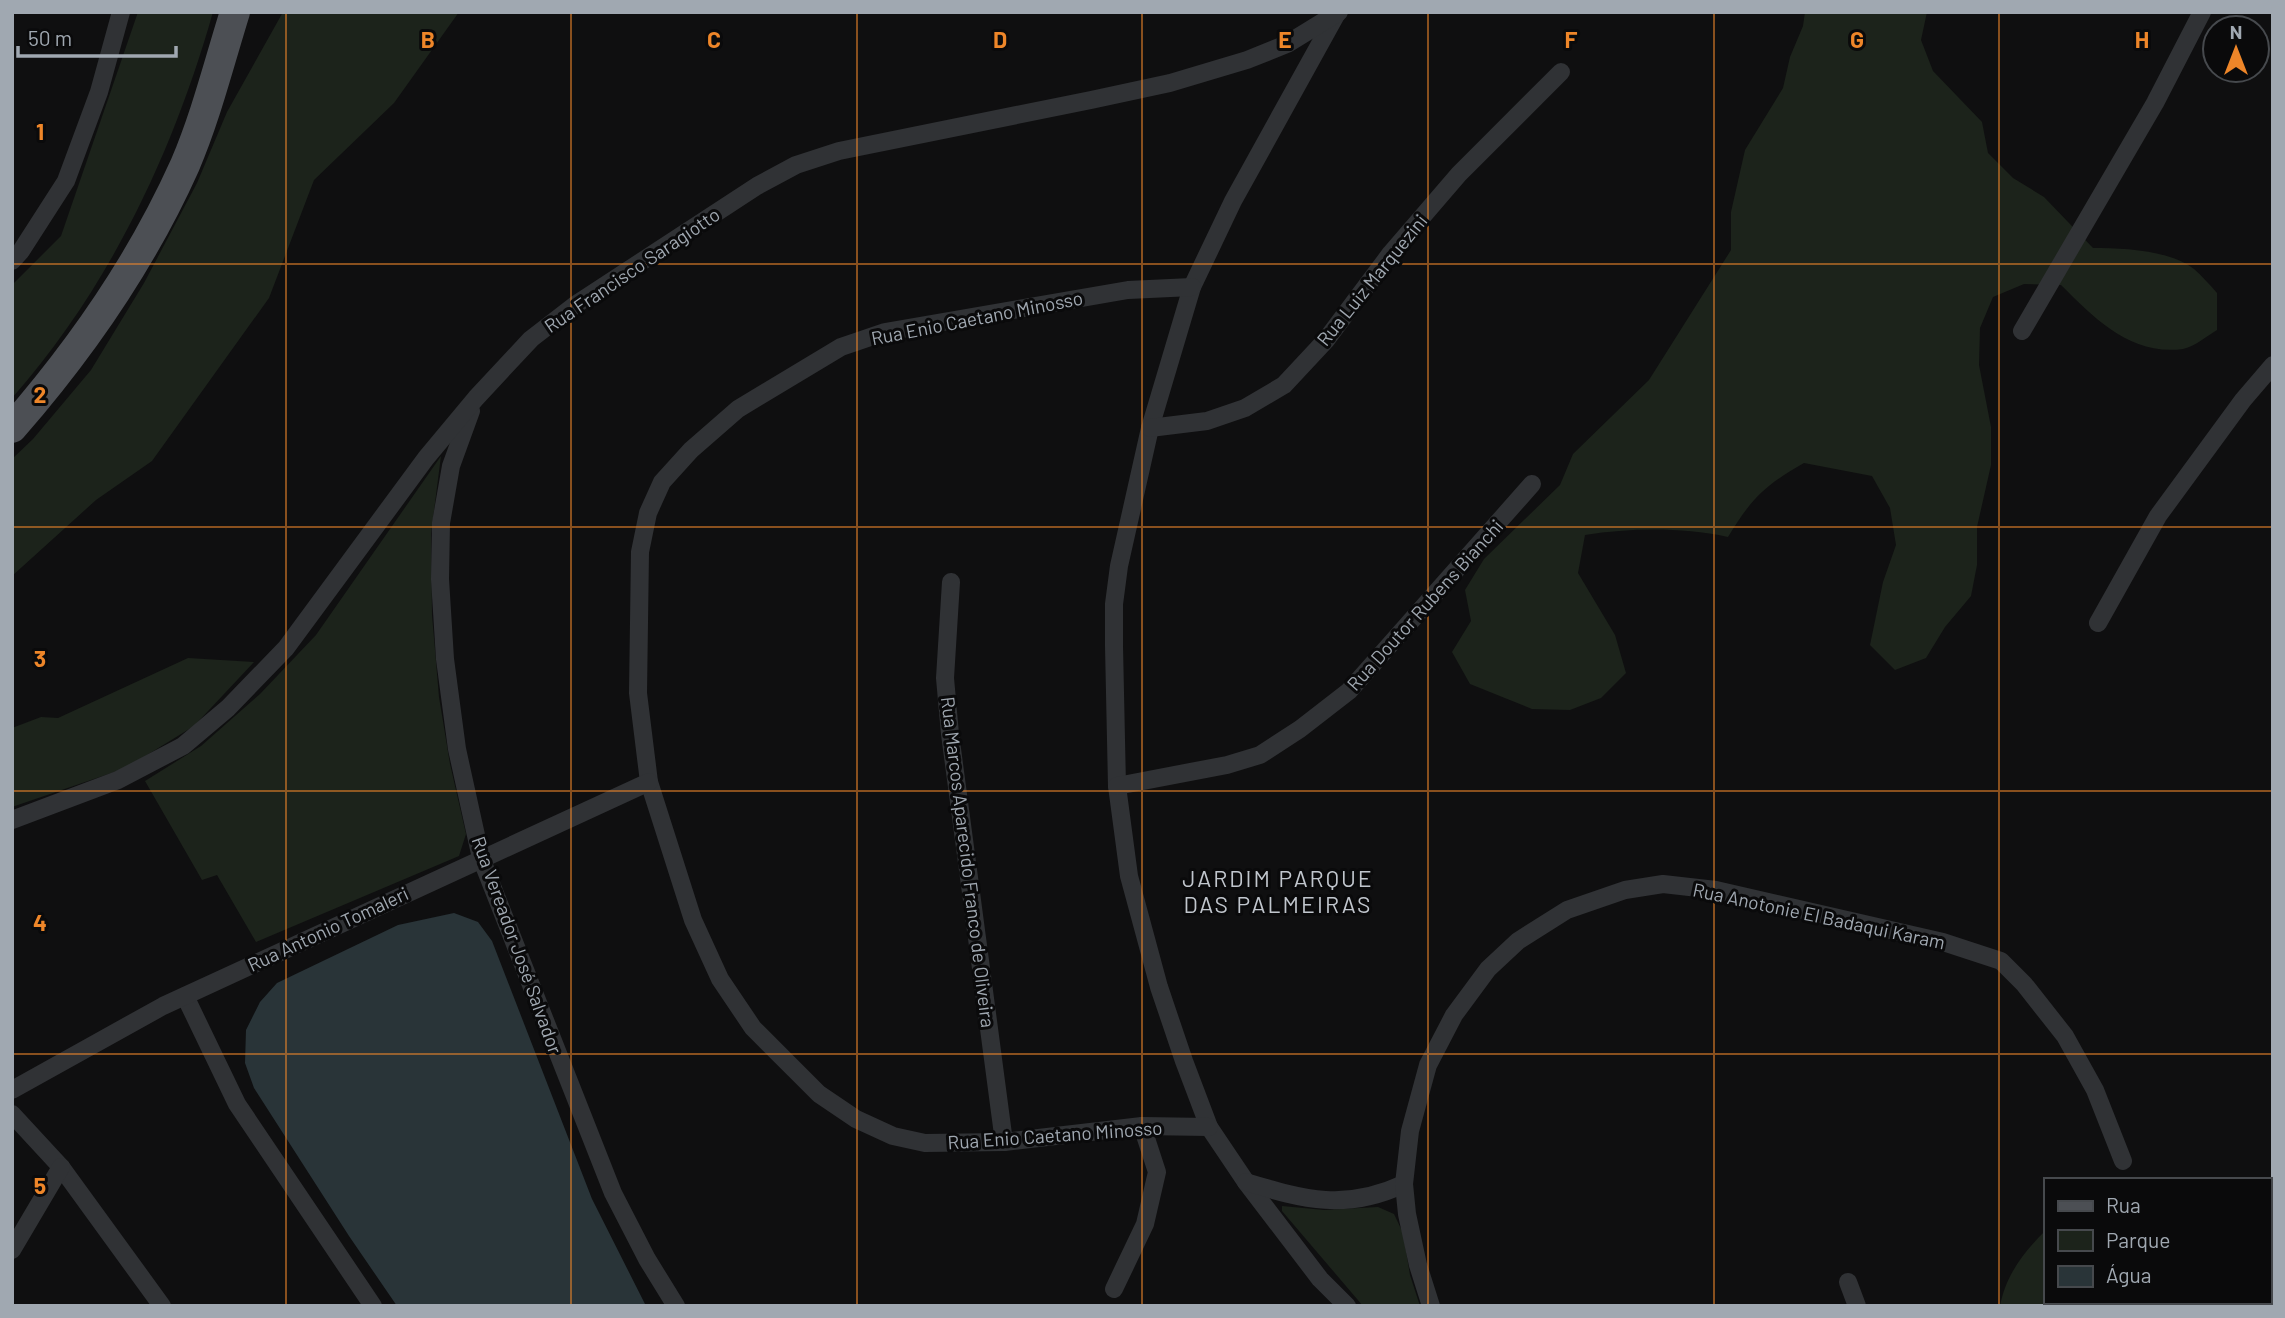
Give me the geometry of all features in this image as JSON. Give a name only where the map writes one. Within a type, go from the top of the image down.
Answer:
[{"type":"main road","points":[[12,428],[49,386],[76,349],[148,240],[199,131],[235,12]]},
{"type":"street","points":[[12,261],[65,181],[99,92],[121,12]]},
{"type":"street","points":[[2022,331],[2155,103],[2202,12]]},
{"type":"street","points":[[1338,13],[1233,201],[1192,287],[1150,429],[1119,566],[1114,604],[1117,786],[1129,876],[1159,987],[1209,1127],[1246,1182],[1320,1279],[1347,1306]]},
{"type":"street","name":"Rua Francisco Saragiotto","points":[[12,820],[118,780],[183,746],[228,708],[286,649],[426,458],[475,398],[531,339],[575,305],[757,186],[796,165],[839,151],[1170,82],[1247,60],[1287,44],[1338,13]]},
{"type":"street","name":"Rua Luiz Marquezini","points":[[1150,429],[1207,421],[1245,408],[1284,385],[1326,340],[1391,253],[1451,184],[1560,72]]},
{"type":"street","name":"Rua Enio Caetano Minosso","points":[[1192,287],[1128,290],[885,332],[841,347],[738,409],[691,450],[662,482],[648,513],[640,552],[638,693],[649,782],[693,920],[719,979],[753,1028],[819,1094],[856,1119],[893,1136],[925,1143],[1004,1142],[1142,1126],[1209,1127]]},
{"type":"street","points":[[2098,623],[2158,516],[2243,400],[2273,365]]},
{"type":"street","name":"Rua Vereador José Salvador","points":[[475,398],[451,466],[441,523],[440,579],[445,659],[457,749],[481,858],[613,1193],[647,1259],[676,1306]]},
{"type":"street","name":"Rua Doutor Rubens Bianchi","points":[[1117,786],[1227,765],[1260,755],[1300,729],[1349,691],[1532,484]]},
{"type":"street","name":"Rua Marcos Aparecido Franco de Oliveira","points":[[951,582],[945,678],[950,734],[1004,1142]]},
{"type":"street","name":"Rua Antonio Tomaleri","points":[[12,1090],[185,996],[649,782]]},
{"type":"street","name":"Rua Anotonie El Badaqui Karam","points":[[1431,1306],[1418,1265],[1407,1214],[1405,1184],[1410,1131],[1428,1065],[1454,1015],[1488,969],[1518,940],[1567,909],[1625,890],[1663,884],[1716,890],[1943,942],[2001,961],[2024,984],[2065,1036],[2095,1090],[2123,1161]]},
{"type":"street","points":[[185,996],[237,1104],[373,1306]]},
{"type":"street","points":[[12,1114],[61,1167],[162,1306]]},
{"type":"street","points":[[1114,1289],[1145,1224],[1157,1172],[1142,1126]]},
{"type":"street","points":[[12,1250],[61,1167]]},
{"type":"street","points":[[1246,1182],[1292,1196],[1322,1200],[1351,1200],[1380,1195],[1405,1184]]},
{"type":"street","points":[[1848,1282],[1857,1306]]},
{"type":"green space","points":[[138,12],[213,12],[178,116],[134,217],[79,311],[47,356],[12,398],[12,285],[61,236]]},
{"type":"green space","points":[[283,12],[459,12],[394,103],[314,180],[269,298],[152,461],[96,500],[12,576],[12,459],[33,439],[91,370],[144,283],[197,183],[227,112]]},
{"type":"green space","points":[[1805,12],[1927,12],[1921,40],[1933,71],[1982,122],[1988,153],[2013,178],[2044,197],[2093,248],[2159,254],[2194,269],[2217,293],[2217,330],[2187,348],[2164,350],[2147,347],[2115,332],[2061,285],[2024,284],[1993,297],[1980,328],[1979,365],[1991,427],[1991,465],[1977,527],[1977,565],[1971,596],[1945,627],[1926,658],[1895,670],[1870,645],[1883,582],[1896,545],[1890,508],[1872,476],[1804,463],[1779,478],[1760,494],[1728,537],[1692,531],[1656,530],[1585,535],[1578,573],[1615,635],[1626,673],[1601,698],[1570,710],[1532,709],[1470,684],[1452,652],[1471,621],[1465,590],[1484,559],[1560,485],[1573,454],[1649,380],[1731,250],[1731,212],[1745,150],[1783,88]]},
{"type":"green space","points":[[441,456],[431,534],[432,615],[439,697],[450,764],[466,834],[459,856],[256,942],[217,875],[202,880],[145,781],[201,746],[260,694],[316,635]]},
{"type":"green space","points":[[188,658],[254,662],[194,726],[126,768],[12,807],[12,728],[41,717],[58,718]]},
{"type":"green space","points":[[1282,1206],[1324,1210],[1378,1207],[1394,1214],[1403,1233],[1410,1275],[1420,1306],[1363,1306],[1282,1211]]},
{"type":"green space","points":[[2044,1232],[2044,1304],[2164,1306],[2000,1306],[2006,1284],[2016,1265]]},
{"type":"water","points":[[454,913],[478,922],[492,941],[592,1199],[646,1306],[397,1306],[254,1088],[245,1063],[246,1030],[260,1002],[277,983],[398,925]]},
{"type":"district","name":"JARDIM PARQUE DAS PALMEIRAS","points":[[1278,892]]}]
